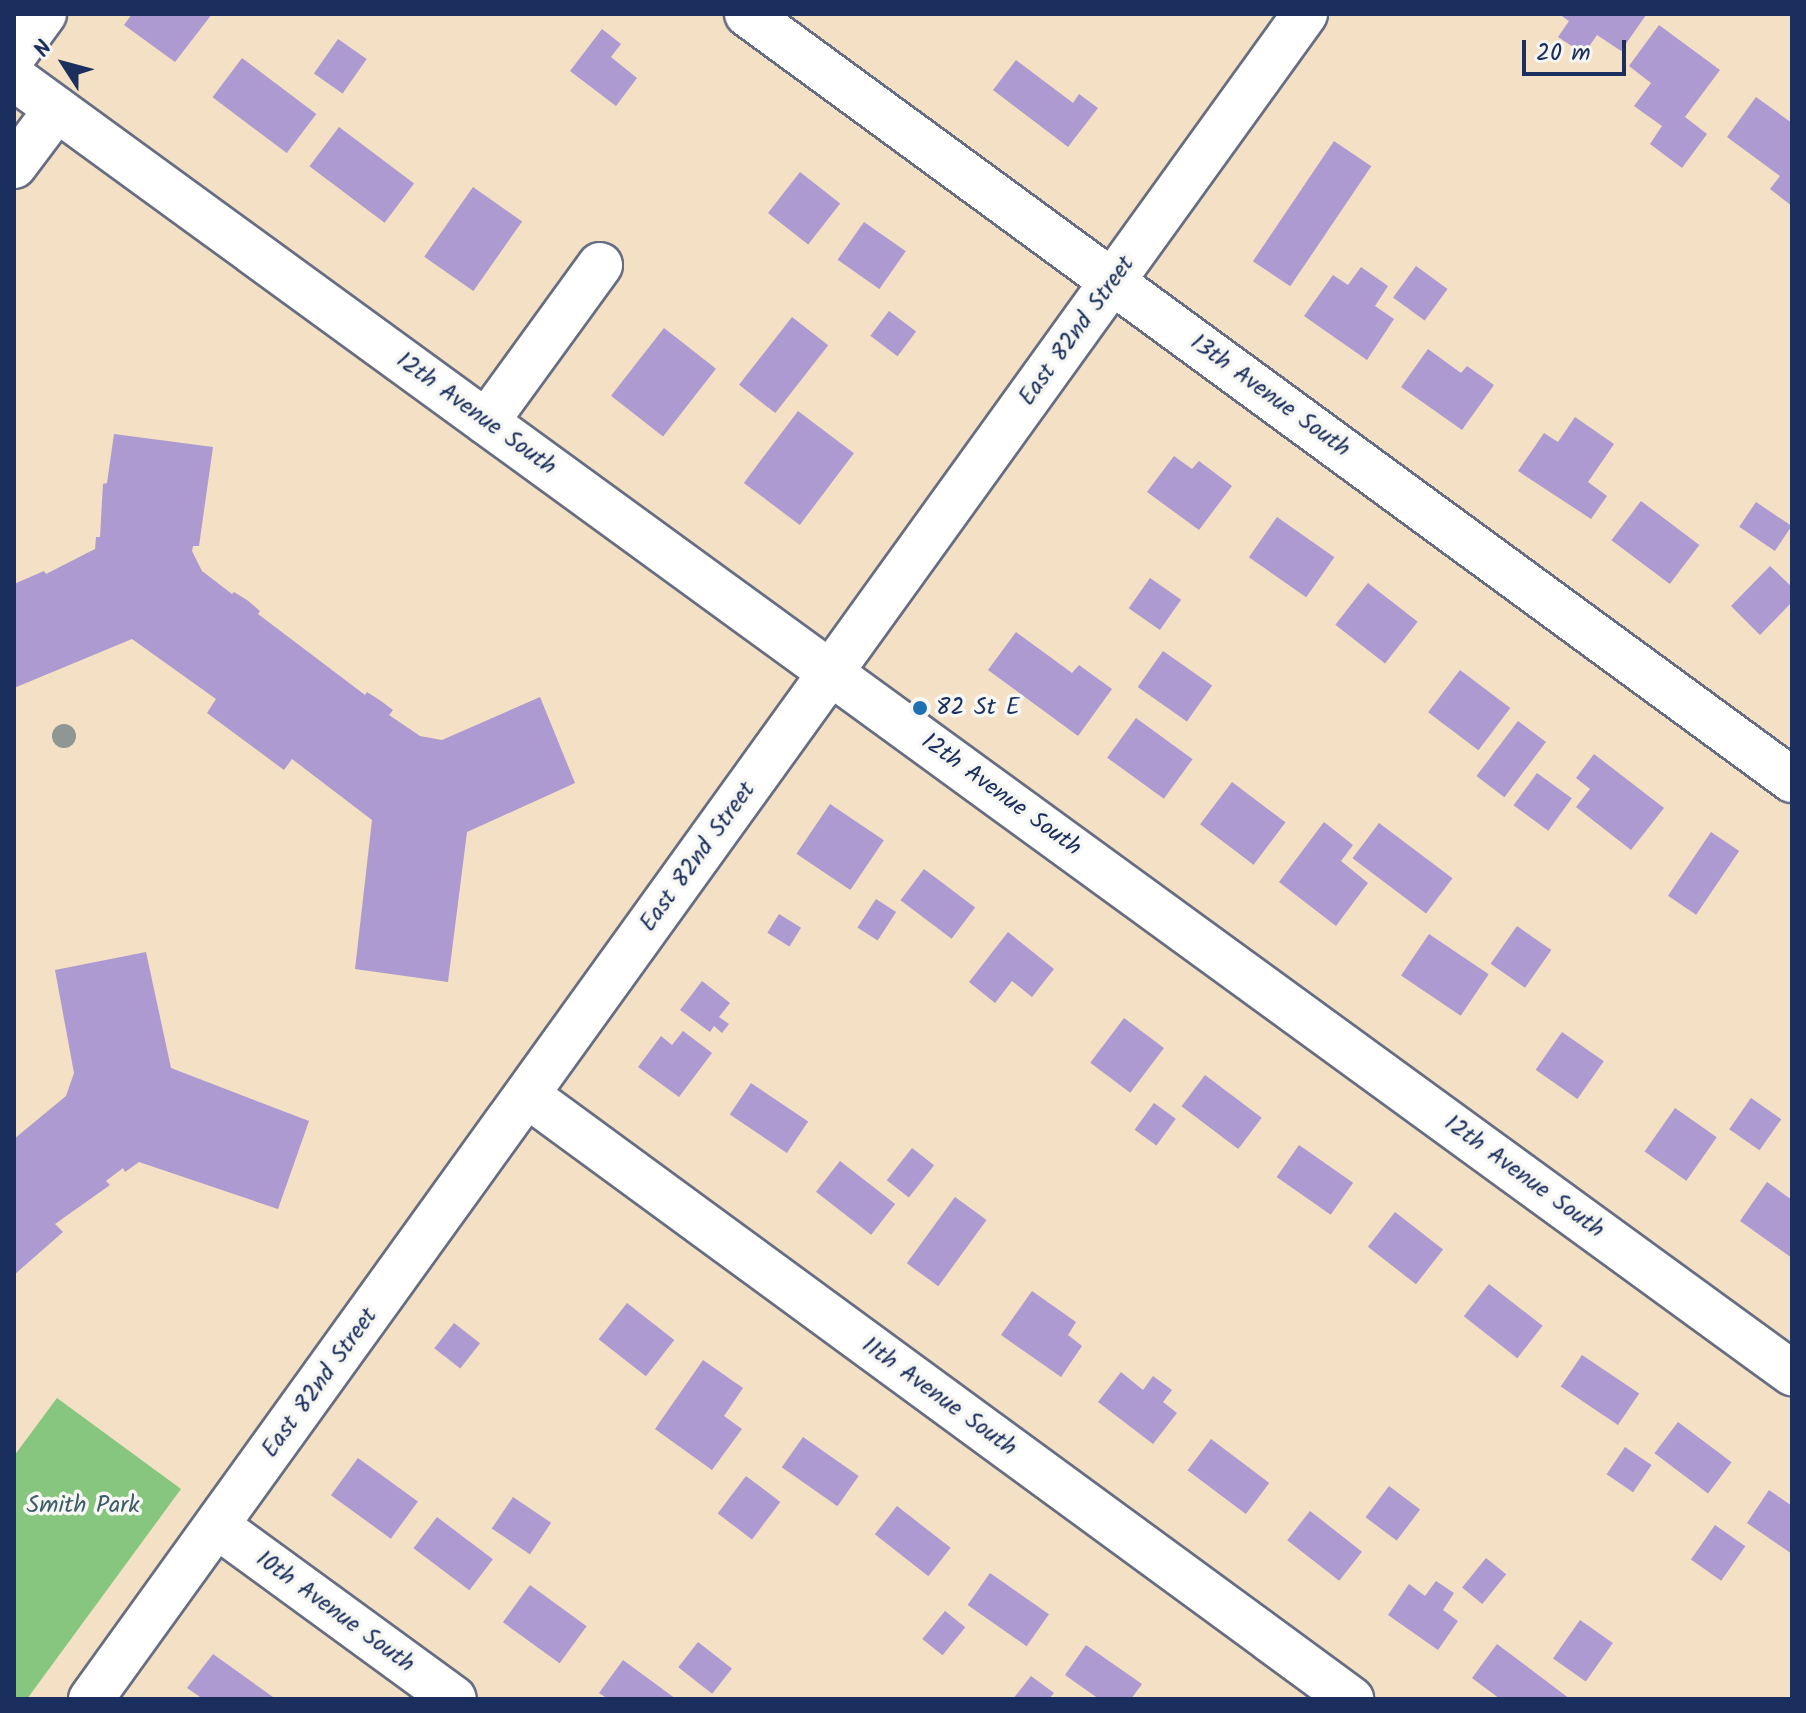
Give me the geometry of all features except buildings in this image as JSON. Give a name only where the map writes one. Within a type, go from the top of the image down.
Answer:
[{"type":"street","points":[[14,55],[44,14]]},
{"type":"street","name":"13th Avenue South","points":[[747,14],[1792,780]]},
{"type":"street","name":"East 82nd Street","points":[[91,1699],[1305,14]]},
{"type":"street","name":"12th Avenue South","points":[[14,78],[1792,1373]]},
{"type":"street","points":[[14,166],[57,109]]},
{"type":"street","points":[[486,422],[600,265]]},
{"type":"street","name":"11th Avenue South","points":[[527,1095],[1351,1699]]},
{"type":"street","name":"10th Avenue South","points":[[217,1526],[454,1699]]},
{"type":"green space","name":"Smith Park","points":[[57,1398],[181,1489],[27,1699],[14,1699],[14,1456]]},
{"type":"place","name":"82 St E","points":[[920,708]]}]
